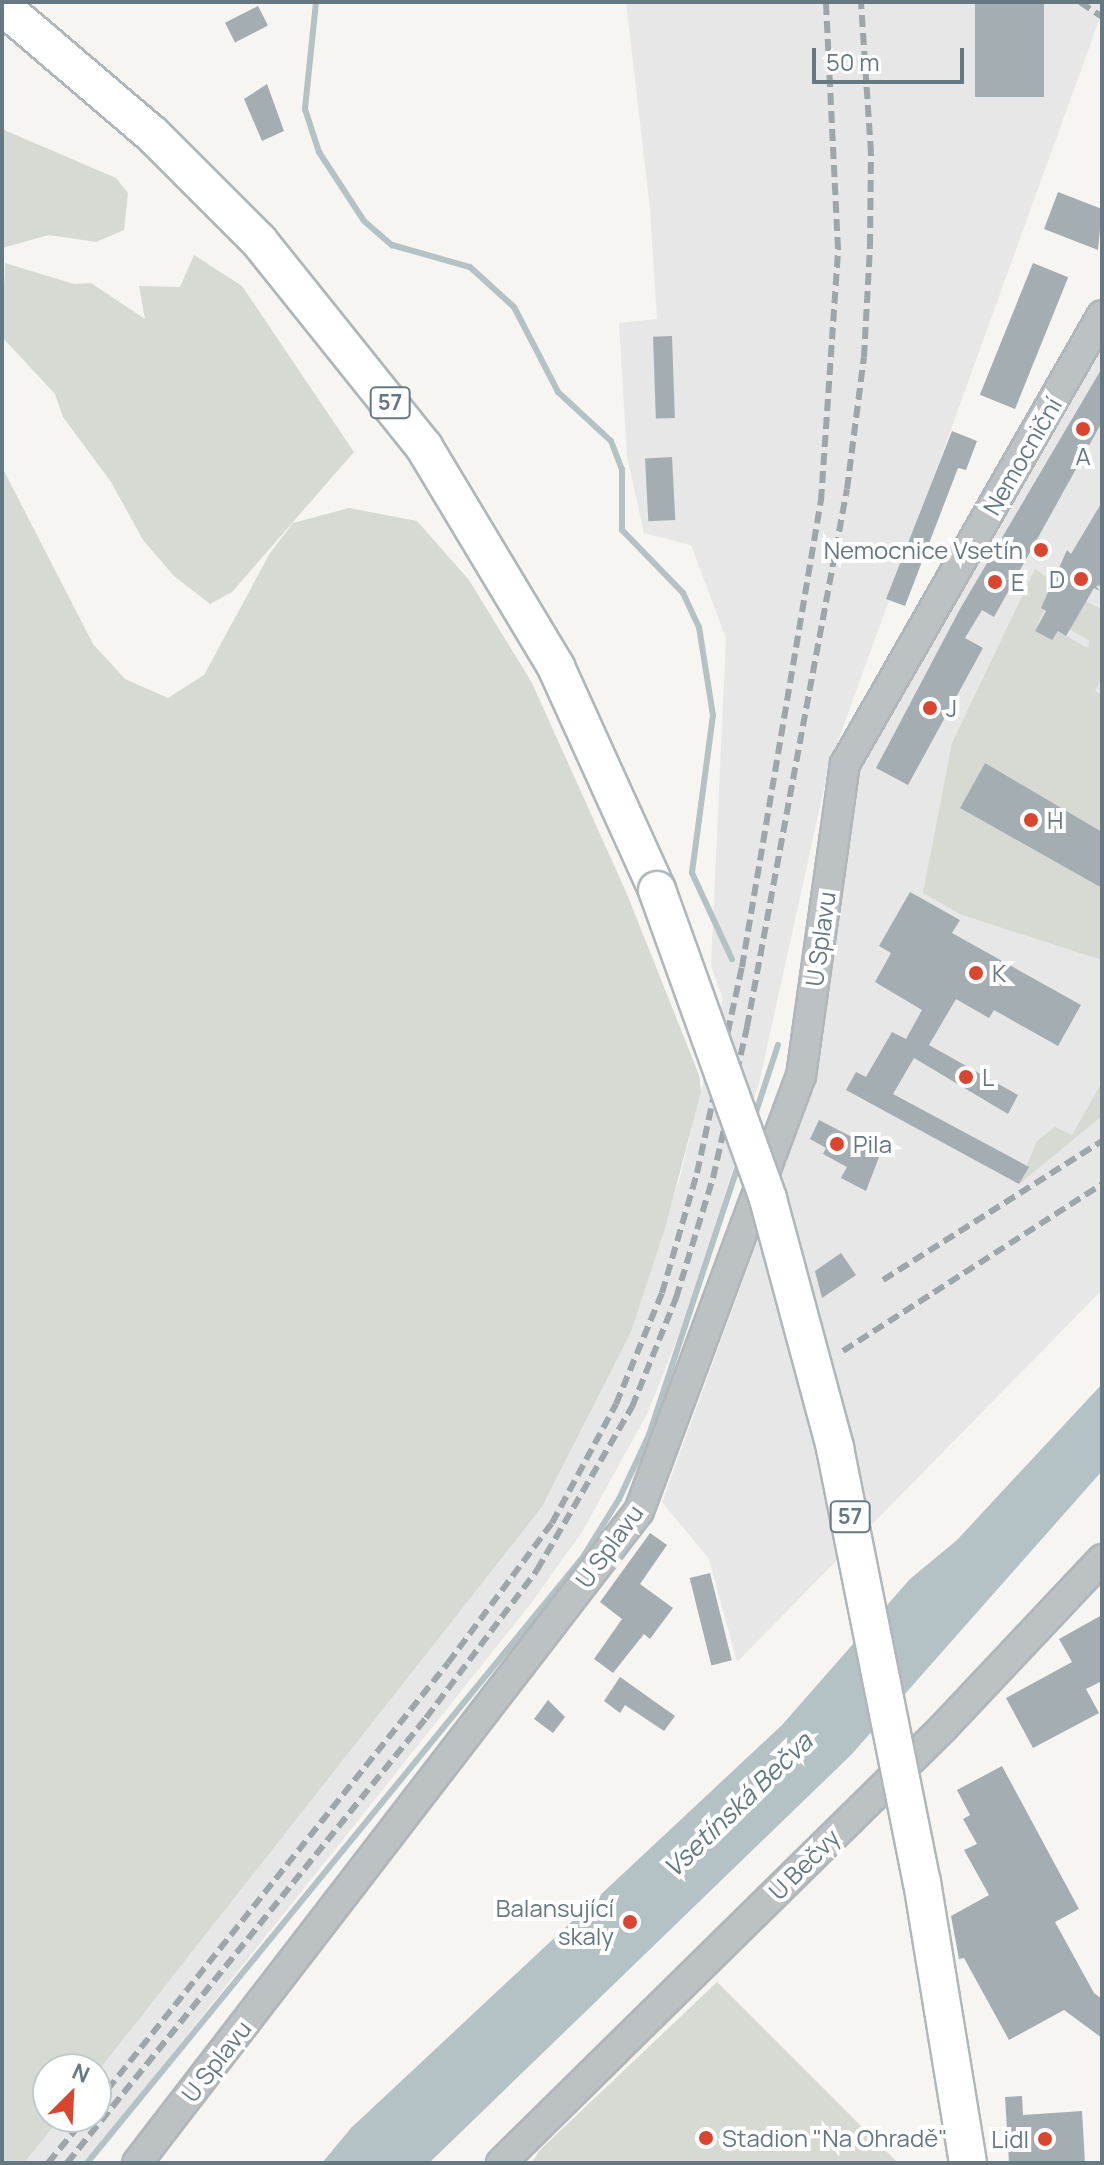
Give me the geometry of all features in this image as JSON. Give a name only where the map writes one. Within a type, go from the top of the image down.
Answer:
[{"type":"main road","name":"57","points":[[2,6],[152,134],[259,241],[424,447],[556,667],[657,890],[768,1199],[835,1448],[914,1840],[968,2163]]},
{"type":"street","name":"Nemocniční","points":[[845,764],[1102,315]]},
{"type":"street","name":"U Splavu","points":[[137,2163],[639,1511],[801,1076],[845,764]]},
{"type":"street","name":"U Bečvy","points":[[501,2163],[943,1728],[1102,1559]]},
{"type":"shaded area","points":[[626,2],[1102,2],[1102,12],[829,766],[759,1083],[692,1302],[647,1414],[582,1532],[529,1606],[112,2129],[112,2054],[542,1507],[631,1332],[681,1174],[723,999],[711,966],[726,638],[691,545],[644,533],[627,457],[619,323],[657,319],[650,209]]},
{"type":"shaded area","points":[[2,129],[116,178],[128,193],[124,230],[96,242],[49,235],[2,248]]},
{"type":"shaded area","points":[[194,255],[242,286],[354,452],[232,592],[210,604],[174,576],[143,540],[111,482],[63,417],[55,394],[2,337],[5,263],[74,284],[91,283],[145,319],[139,286],[180,287]]},
{"type":"shaded area","points":[[1102,334],[1102,1290],[737,1662],[709,1559],[662,1502],[816,1081],[857,766]]},
{"type":"shaded area","points":[[2,467],[93,644],[125,679],[168,698],[204,675],[270,553],[293,523],[349,508],[417,521],[469,580],[532,683],[627,894],[699,1075],[701,1092],[666,1225],[631,1332],[542,1507],[112,2054],[32,2053],[32,2133],[48,2133],[24,2163],[2,2163]]},
{"type":"shaded area","points":[[1035,569],[1055,583],[1035,631],[1052,640],[1058,631],[1087,648],[1090,641],[1069,629],[1086,601],[1102,610],[1102,678],[1095,691],[1102,695],[1102,832],[985,763],[960,808],[1102,888],[1102,960],[962,915],[923,893],[952,743]]},
{"type":"shaded area","points":[[1102,1082],[1102,1116],[1019,1184],[1037,1141],[1055,1127],[1072,1135]]},
{"type":"shaded area","points":[[717,1982],[898,2163],[532,2163],[539,2151]]},
{"type":"shaded area","points":[[48,2133],[109,2133],[85,2163],[24,2163]]},
{"type":"water","name":"Vsetínská Bečva","points":[[1102,1384],[1102,1471],[851,1755],[429,2163],[322,2163],[351,2128],[782,1725],[910,1579],[957,1540]]},
{"type":"building","points":[[975,2],[1044,2],[1044,97],[975,97]]},
{"type":"building","points":[[258,6],[268,26],[235,42],[225,23]]},
{"type":"building","points":[[267,84],[284,131],[262,141],[244,99]]},
{"type":"building","points":[[1058,192],[1102,209],[1098,250],[1044,229]]},
{"type":"building","points":[[1033,263],[1068,277],[1015,409],[980,395]]},
{"type":"building","points":[[672,336],[675,418],[656,419],[653,337]]},
{"type":"building","points":[[1102,368],[1102,422],[994,617],[982,610],[965,638],[983,648],[908,785],[876,768],[960,609]]},
{"type":"building","points":[[952,431],[977,441],[966,470],[958,468],[905,606],[886,599]]},
{"type":"building","points":[[672,457],[675,520],[648,521],[645,458]]},
{"type":"building","name":"D","points":[[1102,502],[1102,585],[1096,586],[1100,591],[1094,588],[1066,636],[1058,631],[1052,640],[1035,631],[1046,611],[1041,608],[1067,550],[1071,554]]},
{"type":"building","name":"H","points":[[985,763],[1102,832],[1102,888],[960,808]]},
{"type":"building","points":[[910,892],[960,920],[952,933],[1081,1005],[1058,1046],[994,1010],[989,1018],[956,999],[929,1045],[1018,1095],[1008,1114],[914,1058],[893,1094],[1029,1167],[1019,1184],[846,1090],[856,1072],[866,1077],[892,1032],[906,1039],[922,1010],[875,982],[891,953],[879,946]]},
{"type":"building","points":[[819,1120],[881,1152],[866,1191],[841,1178],[847,1167],[823,1154],[826,1148],[810,1139]]},
{"type":"building","points":[[841,1253],[856,1275],[822,1298],[815,1271]]},
{"type":"building","points":[[650,1533],[667,1545],[640,1584],[673,1608],[650,1639],[644,1634],[613,1673],[594,1659],[622,1619],[600,1602]]},
{"type":"building","points":[[710,1573],[732,1660],[711,1665],[690,1578]]},
{"type":"building","points":[[1102,1615],[1102,1681],[1086,1689],[1099,1713],[1033,1748],[1006,1698],[1072,1662],[1059,1639]]},
{"type":"building","points":[[620,1677],[675,1716],[664,1731],[625,1705],[620,1713],[604,1701]]},
{"type":"building","points":[[548,1700],[565,1717],[553,1733],[534,1719]]},
{"type":"building","points":[[1002,1766],[1079,1909],[1055,1922],[1094,1993],[1102,1999],[1102,2038],[1064,2010],[1009,2040],[964,1958],[959,1959],[951,1916],[989,1895],[964,1850],[977,1844],[963,1819],[970,1815],[957,1790]]},
{"type":"building","name":"Lidl","points":[[1022,2096],[1023,2115],[1082,2111],[1085,2163],[1009,2163],[1005,2097]]},
{"type":"waterway","points":[[316,2],[305,109],[319,152],[364,221],[392,245],[470,267],[514,307],[558,392],[611,441],[622,469],[622,530],[683,593],[699,627],[713,715],[692,873],[732,959]]},
{"type":"waterway","points":[[754,1118],[778,1045]]},
{"type":"waterway","points":[[87,2163],[583,1557],[619,1499],[649,1435],[739,1163]]},
{"type":"railway","points":[[112,2084],[448,1663],[552,1523],[616,1404],[662,1293],[697,1173],[742,967],[821,501],[838,249],[826,2]]},
{"type":"railway","points":[[67,2163],[426,1718],[537,1570],[632,1407],[676,1298],[713,1178],[747,1027],[847,489],[864,357],[870,246],[871,153],[861,2]]},
{"type":"railway","points":[[1080,2],[1102,17]]},
{"type":"railway","points":[[883,1280],[1102,1141]]},
{"type":"railway","points":[[843,1351],[1102,1184]]},
{"type":"railway","points":[[48,2163],[73,2133]]},
{"type":"place","name":"A","points":[[1083,429]]},
{"type":"place","name":"Nemocnice Vsetín","points":[[1041,550]]},
{"type":"place","name":"D","points":[[1081,579]]},
{"type":"place","name":"E","points":[[995,582]]},
{"type":"place","name":"J","points":[[930,708]]},
{"type":"place","name":"H","points":[[1031,820]]},
{"type":"place","name":"K","points":[[976,973]]},
{"type":"place","name":"L","points":[[966,1077]]},
{"type":"place","name":"Pila","points":[[837,1144]]},
{"type":"place","name":"Balansující skaly","points":[[630,1922]]},
{"type":"place","name":"Stadion \"Na Ohradě\"","points":[[706,2138]]},
{"type":"place","name":"Lidl","points":[[1045,2139]]}]
